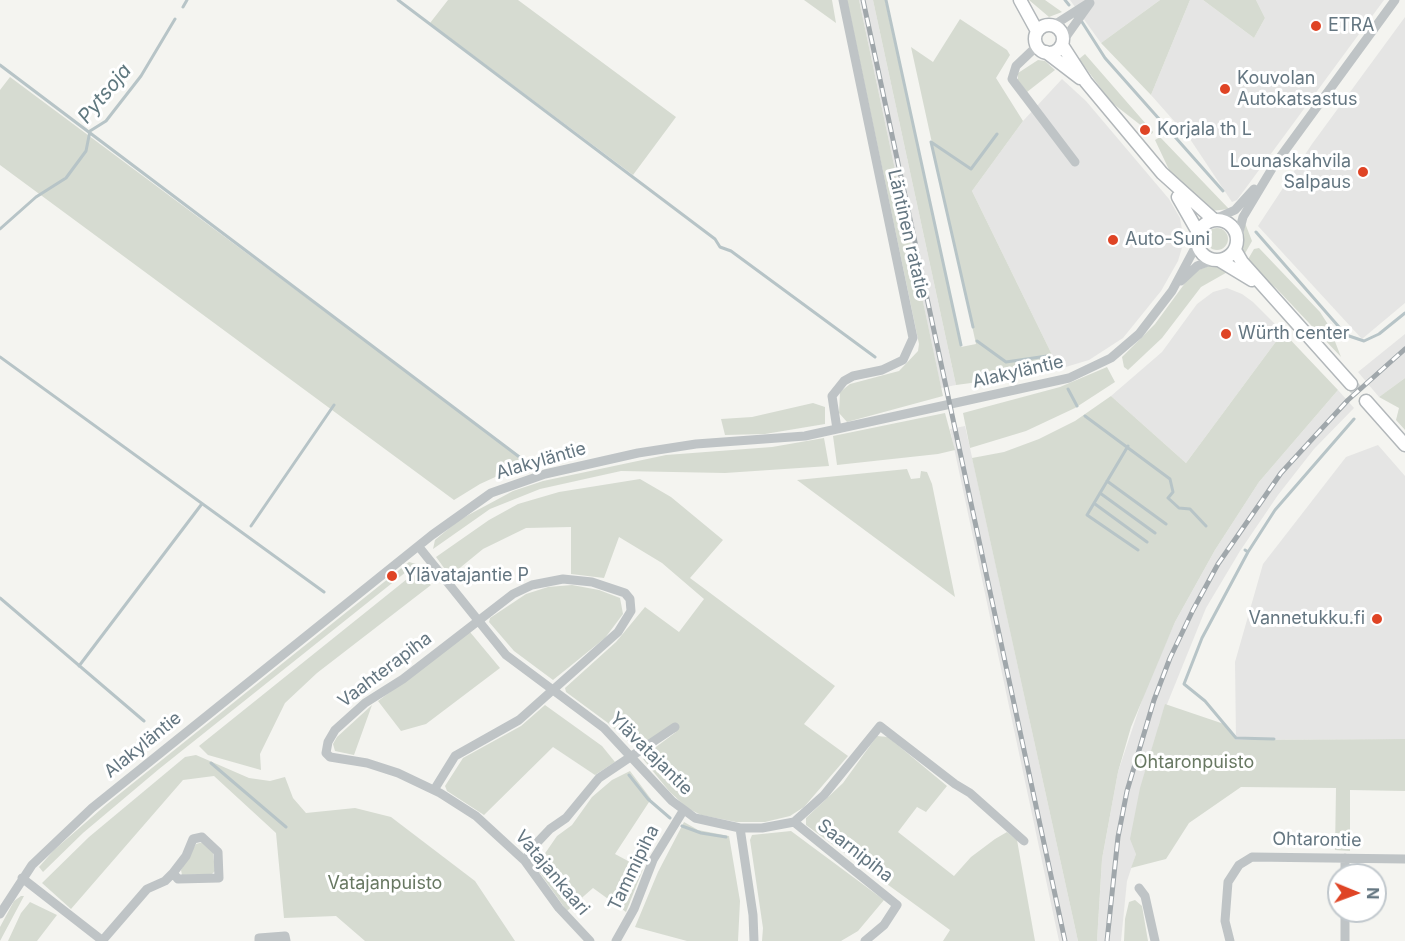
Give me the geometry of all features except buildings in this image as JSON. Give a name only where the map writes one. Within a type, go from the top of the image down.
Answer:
[{"type":"main road","points":[[1021,1],[1062,31],[1063,43],[1086,82],[1162,173],[1192,216],[1203,254],[1237,269],[1276,299]]},
{"type":"main road","points":[[1021,1],[1037,31],[1035,39],[1042,49],[1086,82]]},
{"type":"main road","points":[[1037,31],[1052,25]]},
{"type":"main road","points":[[1042,49],[1055,52],[1063,43]]},
{"type":"main road","points":[[1162,173],[1214,219],[1227,221],[1238,236],[1235,250],[1231,255],[1216,260]]},
{"type":"main road","points":[[1198,238],[1214,219]]},
{"type":"main road","points":[[1235,250],[1351,384]]},
{"type":"main road","points":[[1366,401],[1405,445]]},
{"type":"street","name":"Läntinen ratatie","points":[[837,429],[832,396],[844,381],[853,376],[882,370],[903,360],[913,338],[843,0]]},
{"type":"street","points":[[1238,236],[1246,212],[1273,167],[1395,0]]},
{"type":"street","points":[[1052,25],[1090,3],[1063,43]]},
{"type":"street","points":[[1042,49],[1017,66],[1012,79],[1075,162]]},
{"type":"street","points":[[1214,219],[1235,210],[1273,167]]},
{"type":"street","name":"Alakyläntie","points":[[1172,291],[1198,238]]},
{"type":"street","name":"Alakyläntie","points":[[0,914],[22,878],[41,855],[92,808],[419,547],[491,493],[545,474],[678,446],[786,438],[837,429],[1043,385],[1087,371],[1111,358],[1130,343],[1172,291],[1197,266],[1216,260]]},
{"type":"street","name":"Ylävatajantie","points":[[419,547],[506,655],[604,728],[683,811],[707,822],[740,828],[762,828],[794,822],[818,802],[880,726],[970,793],[1024,841]]},
{"type":"street","name":"Vaahterapiha","points":[[327,756],[328,742],[334,729],[365,702],[403,679],[513,594],[552,580],[582,580],[625,593],[630,599],[631,611],[625,624],[597,652],[552,690]]},
{"type":"street","points":[[434,790],[455,756],[519,720],[552,690]]},
{"type":"street","points":[[525,861],[533,847],[550,829],[566,818],[599,778],[675,727]]},
{"type":"street","name":"Vatajankaari","points":[[327,756],[384,768],[434,790],[485,823],[525,861],[559,908],[590,941]]},
{"type":"street","name":"Tammipiha","points":[[616,941],[634,909],[652,860],[683,811]]},
{"type":"street","name":"Saarnipiha","points":[[794,822],[897,905],[884,925],[865,941]]},
{"type":"street","points":[[740,828],[753,915],[754,941]]},
{"type":"street","points":[[22,878],[103,941],[147,889],[165,881],[173,873],[186,856],[193,839],[202,837],[218,852],[219,878],[178,879],[173,873]]},
{"type":"street","name":"Ohtarontie","points":[[1230,941],[1225,921],[1228,882],[1239,865],[1259,855],[1405,859]]},
{"type":"street","points":[[1345,858],[1345,863]]},
{"type":"street","points":[[1139,888],[1145,896],[1155,941]]},
{"type":"street","points":[[1345,923],[1345,941]]},
{"type":"street","points":[[259,941],[259,938],[285,936],[286,941]]},
{"type":"shaded area","points":[[859,0],[873,0],[956,385],[941,388]]},
{"type":"shaded area","points":[[1070,0],[1160,0],[1101,43]]},
{"type":"shaded area","points":[[1190,0],[1203,0],[1254,38],[1265,18],[1256,0],[1384,0],[1237,200],[1232,202],[1190,139],[1151,95]]},
{"type":"shaded area","points":[[1405,17],[1405,303],[1362,339],[1258,226],[1312,144]]},
{"type":"shaded area","points":[[1062,79],[1086,101],[1169,199],[1180,218],[1184,241],[1178,261],[1161,291],[1123,338],[1089,360],[1059,369],[972,191],[1023,121]]},
{"type":"shaded area","points":[[1227,288],[1242,294],[1253,302],[1283,332],[1186,463],[1111,396],[1162,352],[1197,304],[1213,292]]},
{"type":"shaded area","points":[[1405,334],[1405,378],[1379,397],[1358,372]]},
{"type":"shaded area","points":[[1338,390],[1354,408],[1314,449],[1278,495],[1240,551],[1206,608],[1159,724],[1136,854],[1127,881],[1121,941],[1097,941],[1102,859],[1118,772],[1147,685],[1175,622],[1215,550],[1259,482]]},
{"type":"shaded area","points":[[965,426],[1078,941],[1059,941],[950,429]]},
{"type":"shaded area","points":[[1378,445],[1405,476],[1405,739],[1236,740],[1235,662],[1263,564],[1346,457]]},
{"type":"green space","points":[[448,0],[518,0],[676,117],[633,175],[430,23]]},
{"type":"green space","points":[[804,0],[832,0],[836,23]]},
{"type":"green space","points":[[847,0],[859,0],[943,396],[847,422],[839,413],[840,392],[850,384],[899,371],[918,351],[919,344]]},
{"type":"green space","points":[[873,0],[885,0],[961,347],[976,344],[911,47],[933,62],[960,19],[1007,50],[1010,55],[996,78],[1023,121],[972,191],[1059,369],[1046,373],[956,385]]},
{"type":"green space","points":[[1029,0],[1045,0],[1062,12],[1049,17]]},
{"type":"green space","points":[[1160,0],[1190,0],[1151,95],[1101,43]]},
{"type":"green space","points":[[1203,0],[1256,0],[1265,18],[1254,38]]},
{"type":"green space","points":[[1085,54],[1153,132],[1152,134],[1111,102],[1079,59]]},
{"type":"green space","points":[[1038,60],[1045,61],[1055,70],[1027,92],[1018,80],[1018,73]]},
{"type":"green space","points":[[10,77],[528,462],[480,484],[454,500],[0,165],[0,90]]},
{"type":"green space","points":[[1160,137],[1229,209],[1211,211],[1172,176],[1155,140]]},
{"type":"green space","points":[[1245,223],[1252,241],[1243,257],[1241,248]]},
{"type":"green space","points":[[1217,228],[1225,231],[1228,239],[1225,247],[1217,250],[1209,247],[1206,239],[1209,231]]},
{"type":"green space","points":[[1259,248],[1320,312],[1329,326],[1341,357],[1276,288],[1252,269],[1247,261],[1254,249]]},
{"type":"green space","points":[[1214,264],[1231,270],[1201,287],[1162,338],[1128,370],[1124,367],[1122,357],[1155,324],[1188,279],[1196,271]]},
{"type":"green space","points":[[1283,332],[1338,390],[1259,482],[1215,550],[1175,622],[1131,727],[1118,772],[1102,859],[1097,941],[1078,941],[972,458],[1004,452],[1039,439],[1075,421],[1111,396],[1186,463]]},
{"type":"green space","points":[[1107,367],[1115,382],[1075,408],[1026,431],[970,448],[963,413],[1060,387]]},
{"type":"green space","points":[[1405,378],[1405,430],[1396,420],[1399,408],[1379,397]]},
{"type":"green space","points":[[813,403],[825,407],[825,424],[765,434],[725,435],[721,419],[752,417]]},
{"type":"green space","points":[[945,413],[955,450],[938,454],[837,465],[833,436]]},
{"type":"green space","points":[[824,438],[829,466],[725,473],[621,471],[540,489],[490,509],[433,549],[435,540],[459,520],[513,491],[543,481],[666,455],[772,447]]},
{"type":"green space","points":[[907,469],[911,479],[920,478],[921,471],[927,472],[932,484],[955,597],[797,480]]},
{"type":"green space","points":[[640,479],[671,497],[723,540],[690,578],[835,686],[804,724],[848,756],[804,807],[790,816],[765,822],[736,822],[701,815],[687,808],[669,791],[643,759],[676,732],[639,747],[631,744],[608,723],[566,692],[565,688],[616,642],[645,607],[679,632],[704,599],[662,563],[619,537],[604,578],[571,574],[571,527],[526,528],[483,549],[450,576],[436,557],[489,520],[518,504],[559,492]]},
{"type":"green space","points":[[409,562],[416,564],[159,769],[83,833],[43,872],[39,867],[54,850],[107,804]]},
{"type":"green space","points":[[418,573],[431,585],[317,673],[285,703],[260,754],[261,770],[208,755],[199,746],[412,575]]},
{"type":"green space","points":[[572,585],[599,590],[620,598],[623,614],[605,638],[553,680],[514,651],[489,622],[490,618],[526,594],[548,587]]},
{"type":"green space","points":[[470,632],[500,668],[426,724],[401,731],[378,701]]},
{"type":"green space","name":"Ohtaronpuisto","points":[[1165,704],[1224,724],[1236,740],[1405,739],[1405,791],[1350,790],[1350,851],[1335,850],[1336,788],[1241,787],[1189,823],[1166,859],[1131,868],[1136,854],[1130,839],[1140,788]]},
{"type":"green space","points":[[372,705],[354,755],[335,751],[333,744],[337,737]]},
{"type":"green space","points":[[545,705],[602,746],[615,762],[595,775],[553,747],[484,815],[447,791],[445,786],[463,758],[521,726]]},
{"type":"green space","points":[[877,736],[888,737],[947,786],[926,812],[917,807],[898,832],[954,876],[971,857],[1007,832],[1017,840],[1035,941],[943,941],[950,930],[806,825],[806,818],[843,783]]},
{"type":"green space","name":"Vatajanpuisto","points":[[196,755],[249,778],[270,781],[285,777],[293,798],[306,813],[355,808],[391,817],[475,881],[515,941],[365,941],[336,916],[284,918],[276,833],[214,776],[183,780],[71,909],[42,883],[89,837],[185,757]]},
{"type":"green space","points":[[630,771],[651,799],[615,854],[643,869],[626,912],[593,888],[567,911],[537,869],[537,865],[557,836],[572,825],[592,797],[612,780]]},
{"type":"green space","points":[[684,822],[698,830],[729,836],[740,901],[738,941],[687,941],[635,927],[658,872]]},
{"type":"green space","points":[[791,831],[884,900],[858,931],[841,941],[762,941],[763,928],[750,840],[752,835]]},
{"type":"green space","points":[[203,842],[213,852],[215,871],[212,874],[182,875],[181,870],[196,844]]},
{"type":"green space","points":[[24,896],[0,941],[0,927],[14,901]]},
{"type":"green space","points":[[1135,900],[1142,906],[1148,941],[1124,941],[1125,919],[1129,902]]},
{"type":"green space","points":[[30,902],[57,915],[37,941],[8,941],[21,913]]},
{"type":"waterway","name":"Pytsoja","points":[[183,7],[187,0]]},
{"type":"waterway","points":[[398,0],[715,239],[720,247],[731,251],[875,357]]},
{"type":"waterway","points":[[886,0],[961,345]]},
{"type":"waterway","points":[[1065,0],[1069,5]]},
{"type":"waterway","name":"Pytsoja","points":[[0,229],[36,197],[66,178],[86,151],[90,131],[106,121],[141,76],[175,19]]},
{"type":"waterway","points":[[1082,22],[1105,58],[1223,191]]},
{"type":"waterway","points":[[0,65],[530,465]]},
{"type":"waterway","points":[[973,327],[931,142],[971,169],[997,134]]},
{"type":"waterway","points":[[1256,232],[1346,335],[1364,341],[1379,334],[1405,313]]},
{"type":"waterway","points":[[977,341],[1006,362],[1047,356],[1059,369]]},
{"type":"waterway","points":[[0,357],[324,592]]},
{"type":"waterway","points":[[1068,389],[1077,406]]},
{"type":"waterway","points":[[251,526],[334,405]]},
{"type":"waterway","points":[[1085,416],[1170,479],[1173,492],[1168,498],[1179,508],[1190,509],[1206,526]]},
{"type":"waterway","points":[[1245,550],[1248,552],[1275,510],[1354,419]]},
{"type":"waterway","points":[[1128,446],[1087,515],[1138,550]]},
{"type":"waterway","points":[[1107,481],[1166,524]]},
{"type":"waterway","points":[[1100,493],[1155,533]]},
{"type":"waterway","points":[[1095,504],[1147,542]]},
{"type":"waterway","points":[[79,666],[201,505]]},
{"type":"waterway","points":[[1248,552],[1202,638],[1184,684],[1205,701],[1236,738],[1274,739]]},
{"type":"waterway","points":[[0,598],[144,721]]},
{"type":"waterway","points":[[211,763],[286,827]]},
{"type":"waterway","points":[[629,775],[648,799],[670,818]]},
{"type":"waterway","points":[[682,826],[701,833],[726,837]]},
{"type":"tunnel","points":[[1351,384],[1366,401]]},
{"type":"railway","points":[[863,0],[1065,941]]},
{"type":"railway","points":[[1107,941],[1118,837],[1127,791],[1154,700],[1170,658],[1193,610],[1218,564],[1281,473],[1348,400],[1405,349]]},
{"type":"place","name":"ETRA","points":[[1316,26]]},
{"type":"place","name":"Kouvolan Autokatsastus","points":[[1225,89]]},
{"type":"place","name":"Korjala th L","points":[[1145,130]]},
{"type":"place","name":"Lounaskahvila Salpaus","points":[[1363,172]]},
{"type":"place","name":"Auto-Suni","points":[[1113,240]]},
{"type":"place","name":"Würth center","points":[[1226,334]]},
{"type":"place","name":"Ylävatajantie P","points":[[392,576]]},
{"type":"place","name":"Vannetukku.fi","points":[[1377,619]]}]
